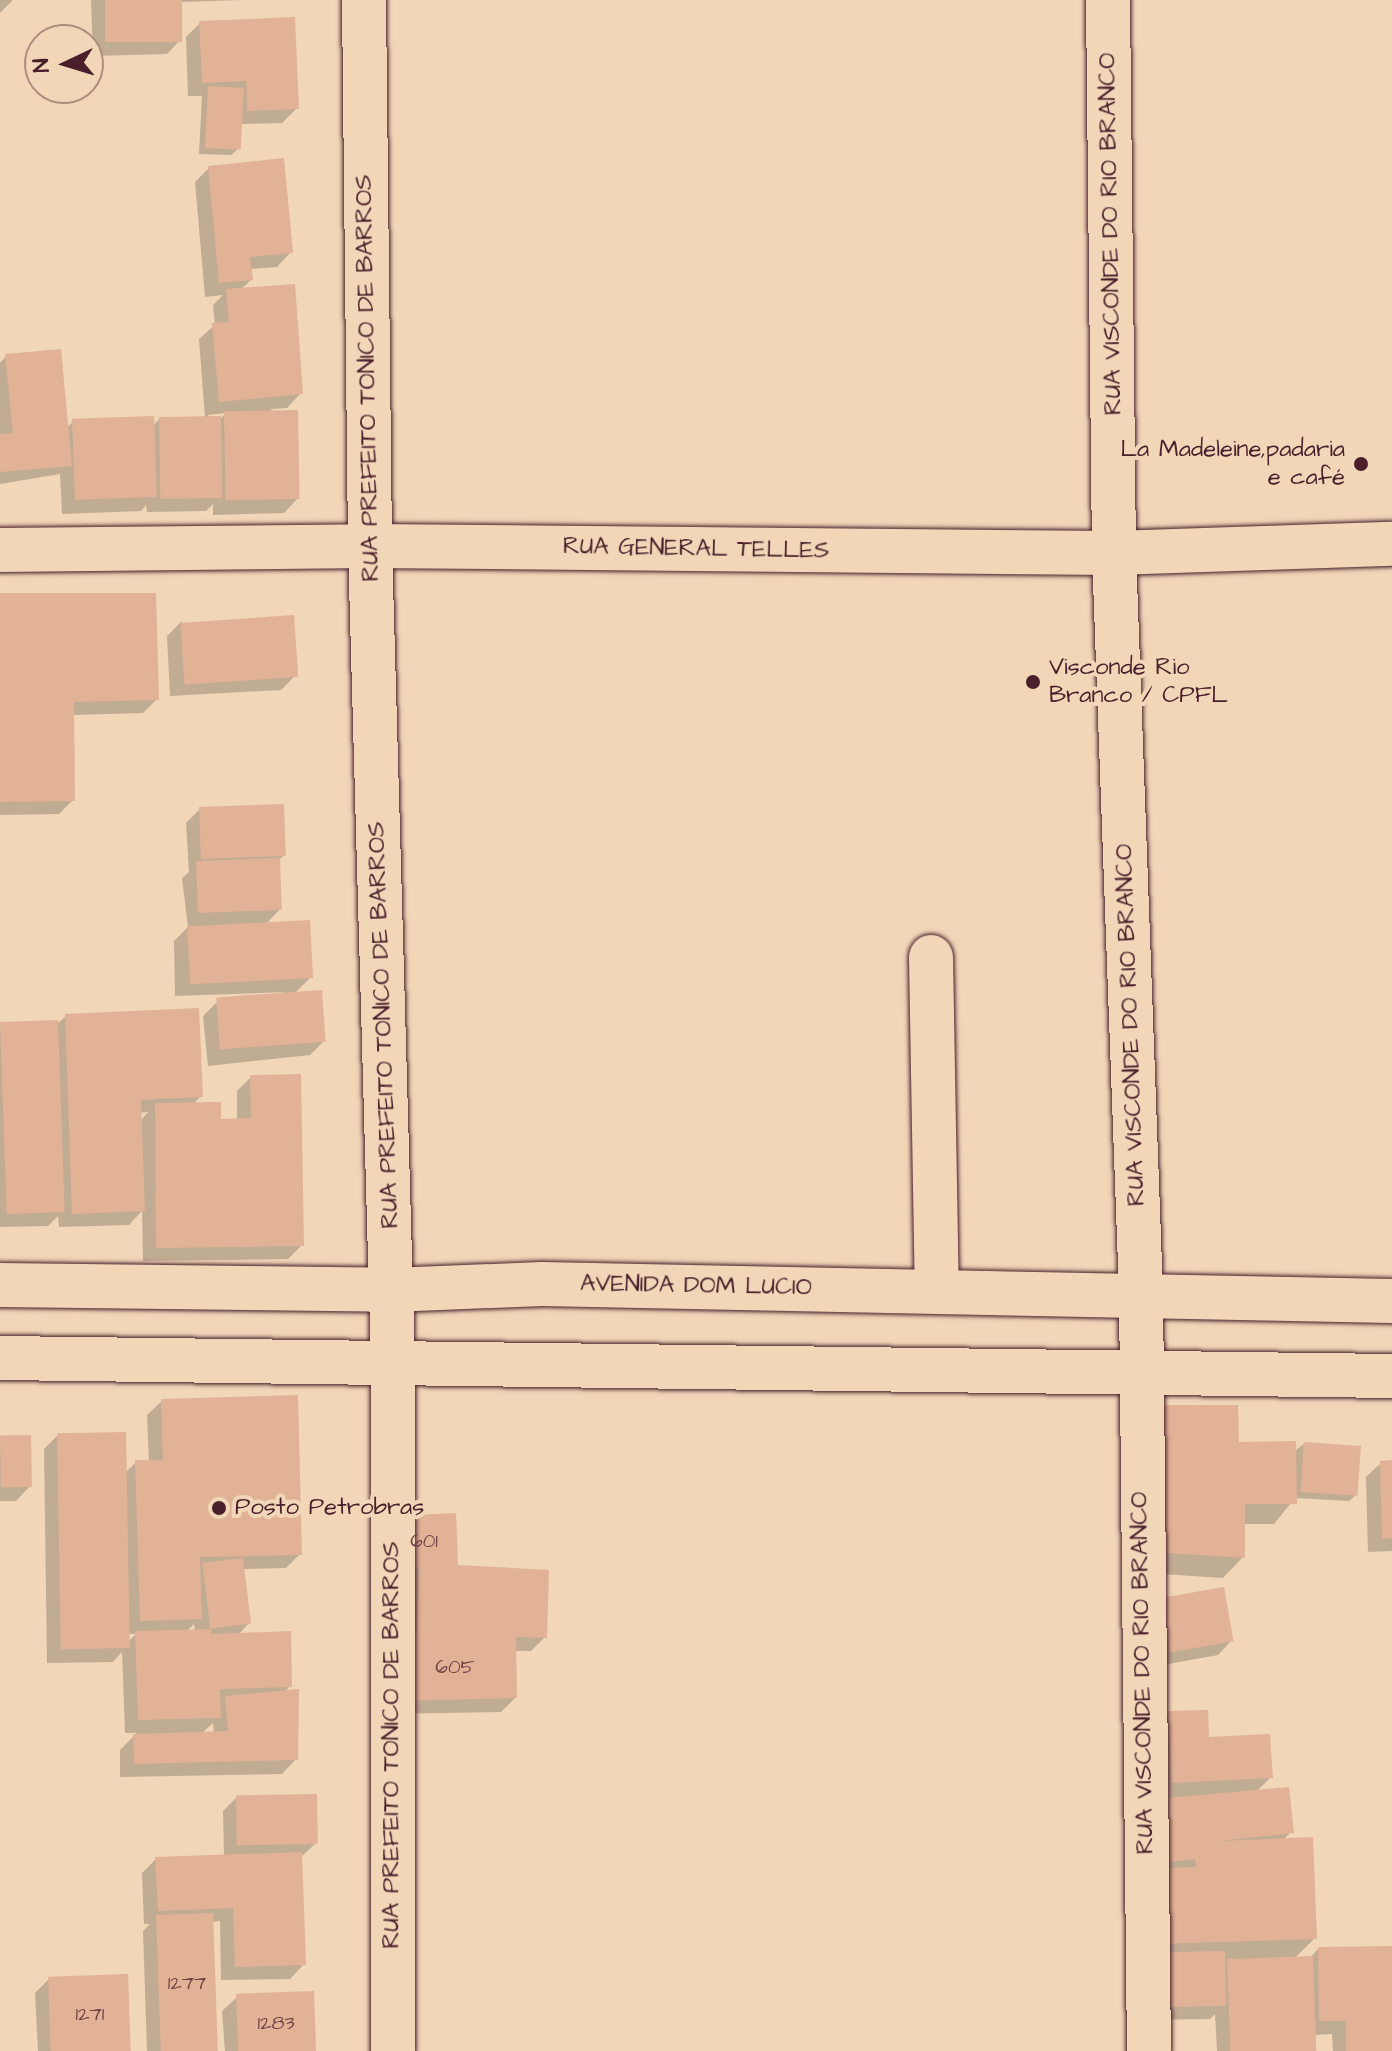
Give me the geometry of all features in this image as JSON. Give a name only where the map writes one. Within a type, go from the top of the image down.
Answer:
[{"type":"street","name":"RUA PREFEITO TONICO DE BARROS","points":[[364,0],[370,546],[393,1366],[393,2051]]},
{"type":"street","name":"RUA VISCONDE DO RIO BRANCO","points":[[1108,0],[1114,553],[1141,1292],[1139,1376],[1149,2051]]},
{"type":"street","name":"RUA GENERAL TELLES","points":[[0,550],[370,546],[1114,553],[1392,544]]},
{"type":"street","points":[[931,957],[937,1289]]},
{"type":"street","name":"AVENIDA DOM LUCIO","points":[[0,1285],[391,1290],[542,1284],[1141,1292],[1392,1301]]},
{"type":"street","points":[[0,1358],[1139,1376],[1392,1376]]},
{"type":"building","points":[[105,0],[182,0],[182,42],[105,42]]},
{"type":"building","points":[[295,17],[299,109],[247,111],[246,81],[202,83],[199,21]]},
{"type":"building","points":[[208,86],[244,88],[241,150],[205,148]]},
{"type":"building","points":[[284,158],[293,253],[250,257],[253,280],[219,283],[208,166]]},
{"type":"building","points":[[295,284],[303,394],[219,402],[212,323],[229,322],[226,289]]},
{"type":"building","points":[[61,349],[72,466],[0,472],[0,434],[13,433],[5,354]]},
{"type":"building","points":[[298,410],[300,499],[226,500],[224,411]]},
{"type":"building","points":[[154,416],[157,497],[75,500],[72,419]]},
{"type":"building","points":[[221,416],[222,498],[160,499],[159,417]]},
{"type":"building","points":[[0,593],[156,593],[159,700],[74,702],[75,801],[0,802]]},
{"type":"building","points":[[294,615],[298,677],[185,685],[180,623]]},
{"type":"building","points":[[284,804],[286,856],[201,859],[199,807]]},
{"type":"building","points":[[280,858],[282,910],[198,913],[196,861]]},
{"type":"building","points":[[310,920],[313,978],[190,984],[187,926]]},
{"type":"building","points":[[322,990],[326,1042],[220,1049],[216,997]]},
{"type":"building","points":[[199,1008],[203,1097],[141,1100],[145,1211],[72,1214],[65,1014]]},
{"type":"building","points":[[58,1020],[65,1212],[7,1214],[0,1022]]},
{"type":"building","points":[[301,1074],[304,1246],[156,1248],[155,1103],[221,1102],[221,1119],[251,1118],[250,1075]]},
{"type":"building","name":"Posto Petrobras","points":[[298,1395],[302,1555],[200,1557],[202,1619],[140,1621],[135,1460],[163,1460],[161,1399]]},
{"type":"building","points":[[1148,1405],[1238,1405],[1239,1442],[1296,1441],[1297,1504],[1245,1504],[1245,1558],[1151,1552]]},
{"type":"building","points":[[126,1432],[130,1648],[61,1649],[57,1433]]},
{"type":"building","points":[[31,1435],[32,1487],[1,1488],[0,1436]]},
{"type":"building","points":[[1304,1442],[1361,1446],[1357,1496],[1301,1492]]},
{"type":"building","points":[[1392,1460],[1392,1538],[1382,1539],[1380,1461]]},
{"type":"building","points":[[456,1513],[458,1565],[549,1570],[547,1638],[516,1637],[517,1698],[395,1701],[394,1636],[417,1634],[419,1567],[392,1568],[390,1516]]},
{"type":"building","points":[[243,1558],[251,1624],[210,1629],[202,1563]]},
{"type":"building","points":[[1224,1587],[1234,1641],[1171,1652],[1161,1598]]},
{"type":"building","points":[[211,1629],[211,1634],[291,1631],[292,1687],[220,1689],[221,1718],[138,1720],[135,1631]]},
{"type":"building","points":[[299,1689],[298,1760],[134,1764],[133,1734],[228,1731],[225,1696]]},
{"type":"building","points":[[1208,1710],[1209,1737],[1270,1734],[1273,1778],[1172,1783],[1168,1711]]},
{"type":"building","points":[[1289,1787],[1294,1833],[1221,1841],[1313,1837],[1317,1939],[1157,1944],[1154,1868],[1196,1867],[1195,1859],[1162,1863],[1156,1799]]},
{"type":"building","points":[[317,1794],[318,1844],[237,1845],[236,1795]]},
{"type":"building","points":[[302,1852],[306,1965],[235,1967],[233,1908],[158,1911],[155,1857]]},
{"type":"building","points":[[213,1913],[218,2051],[161,2051],[156,1915]]},
{"type":"building","points":[[1392,1946],[1392,2051],[1346,2051],[1346,2021],[1319,2021],[1318,1947]]},
{"type":"building","points":[[1225,1951],[1226,2006],[1155,2007],[1154,1952]]},
{"type":"building","points":[[1313,1956],[1316,2051],[1230,2051],[1227,1959]]},
{"type":"building","points":[[128,1974],[131,2051],[51,2051],[48,1977]]},
{"type":"building","points":[[314,1991],[316,2051],[238,2051],[236,1994]]},
{"type":"place","name":"La Madeleine,padaria e café","points":[[1361,464]]},
{"type":"place","name":"Visconde Rio Branco / CPFL","points":[[1033,682]]},
{"type":"place","name":"Posto Petrobras","points":[[219,1508]]}]
